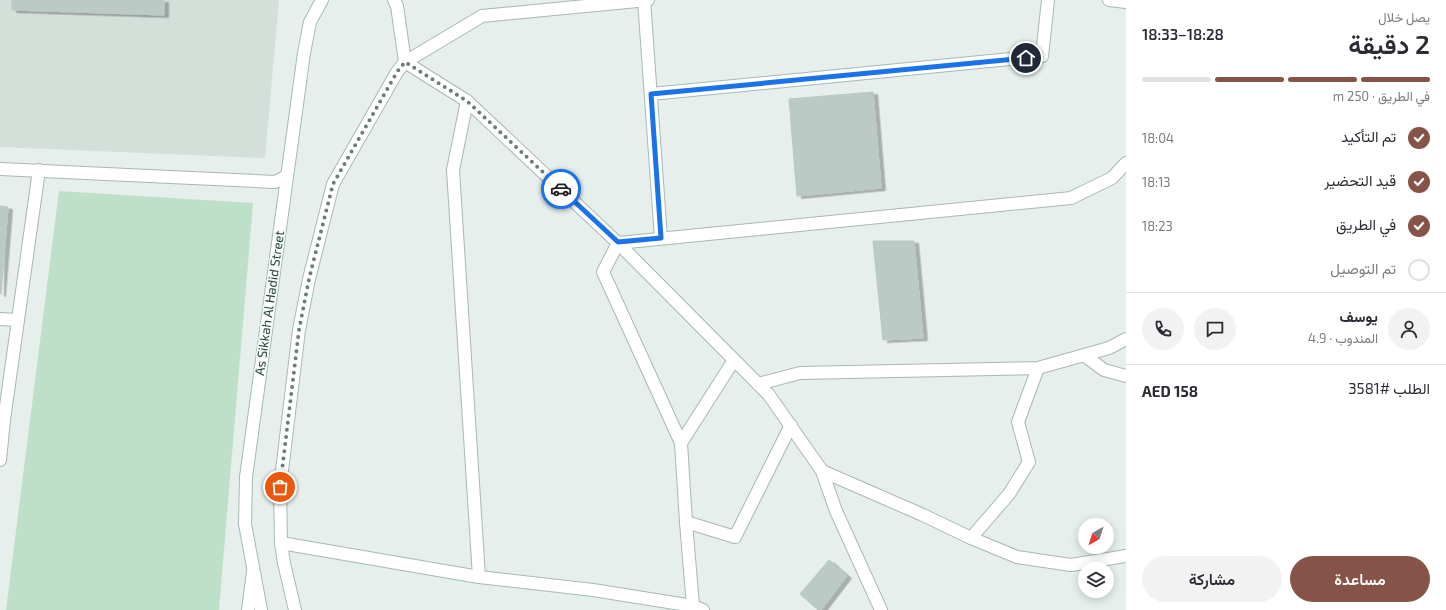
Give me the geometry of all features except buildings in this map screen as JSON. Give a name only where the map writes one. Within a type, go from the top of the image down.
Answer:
[{"type":"street","points":[[310,22],[312,0]]},
{"type":"street","name":"As Sikkah Al Hadid Street","points":[[261,610],[245,524],[246,477],[287,176],[310,22],[322,0]]},
{"type":"street","points":[[644,0],[661,238]]},
{"type":"street","points":[[295,610],[281,543],[280,487],[299,330],[322,224],[333,184],[397,72],[405,62],[482,16],[648,0]]},
{"type":"street","points":[[651,94],[1042,56],[1048,0]]},
{"type":"street","points":[[1109,0],[1126,2]]},
{"type":"street","points":[[395,2],[405,62],[467,101],[618,242],[769,395],[822,471],[836,511],[881,610]]},
{"type":"street","points":[[467,101],[453,170],[479,577]]},
{"type":"street","points":[[618,242],[1071,198],[1112,178],[1126,164]]},
{"type":"street","points":[[0,169],[275,182],[287,176]]},
{"type":"street","points":[[0,460],[39,170]]},
{"type":"street","points":[[281,543],[479,577],[593,590],[698,608],[686,522],[681,443],[603,272],[618,242]]},
{"type":"street","points":[[0,319],[18,320]]},
{"type":"street","points":[[758,384],[800,373],[1038,368],[1085,356],[1109,348],[1126,339]]},
{"type":"street","points":[[1085,356],[1104,370],[1126,376]]},
{"type":"street","points":[[681,443],[734,360]]},
{"type":"street","points":[[971,538],[1009,494],[1029,462],[1018,422],[1038,368]]},
{"type":"street","points":[[686,522],[735,538],[791,425]]},
{"type":"street","points":[[822,471],[924,514],[971,538],[1017,557],[1071,565],[1125,555]]},
{"type":"street","points":[[248,610],[253,571]]},
{"type":"shaded area","points":[[0,0],[279,0],[265,158],[0,147]]},
{"type":"green space","points":[[59,191],[253,203],[219,610],[6,610]]},
{"type":"way so far","points":[[280,487],[299,330],[309,279],[333,184],[397,72],[405,62],[467,101],[561,189]]},
{"type":"route","points":[[561,189],[618,242],[661,238],[651,94],[1026,58]]}]
